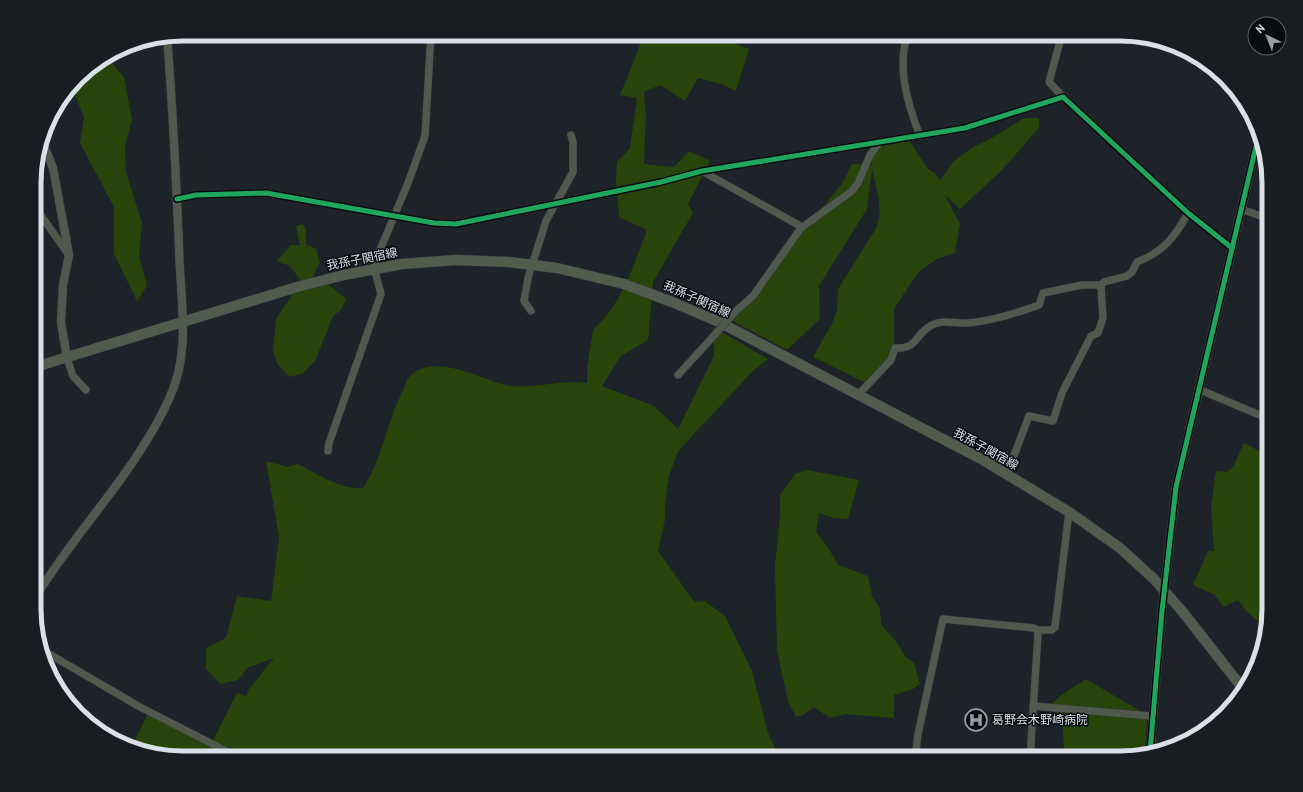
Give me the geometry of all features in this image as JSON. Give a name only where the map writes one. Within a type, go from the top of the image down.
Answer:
[{"type":"main road","name":"我孫子関宿線","points":[[41,365],[289,289],[374,268],[420,262],[456,260],[534,264],[624,284],[719,322],[1006,474],[1070,512],[1120,548],[1165,591],[1240,685]]},
{"type":"street","points":[[328,451],[329,443],[381,294],[374,268],[425,136],[431,41]]},
{"type":"street","points":[[905,41],[904,84],[909,105],[920,136]]},
{"type":"street","points":[[1060,41],[1049,82],[1188,213],[1232,248]]},
{"type":"street","points":[[41,590],[123,477],[159,419],[177,379],[181,362],[184,322],[179,260],[172,96],[166,42]]},
{"type":"street","points":[[177,199],[196,195],[266,193],[434,223],[456,224],[654,183],[702,171],[965,128],[1064,97]]},
{"type":"street","points":[[532,311],[524,301],[528,278],[534,264],[546,221],[558,202],[573,172],[573,142],[571,135]]},
{"type":"street","points":[[678,375],[736,311],[753,296],[802,227],[852,191],[858,184],[870,155],[880,142]]},
{"type":"street","points":[[1150,748],[1152,716],[1176,488],[1256,144]]},
{"type":"street","points":[[45,149],[53,168],[69,255],[63,285],[61,322],[67,358],[73,376],[86,390]]},
{"type":"street","points":[[702,171],[802,227]]},
{"type":"street","points":[[1241,209],[1262,216]]},
{"type":"street","points":[[858,395],[891,360],[895,348],[910,347],[932,325],[945,322],[966,323],[1013,314],[1039,305],[1043,293],[1082,285],[1101,285],[1104,282],[1127,276],[1132,272],[1137,262],[1152,256],[1176,234],[1188,213]]},
{"type":"street","points":[[41,216],[69,255]]},
{"type":"street","points":[[1006,474],[1029,416],[1053,420],[1062,393],[1075,366],[1091,336],[1098,333],[1103,318],[1101,285]]},
{"type":"street","points":[[1198,389],[1262,416]]},
{"type":"street","points":[[916,751],[918,734],[943,619],[1034,628],[1039,631],[1052,630],[1055,627],[1070,512]]},
{"type":"street","points":[[1031,751],[1039,631]]},
{"type":"street","points":[[49,654],[140,707],[226,751]]},
{"type":"street","points":[[1034,706],[1152,716]]},
{"type":"green space","points":[[640,41],[728,41],[749,49],[736,91],[721,84],[698,78],[685,101],[660,85],[644,92],[646,116],[644,164],[674,167],[689,151],[710,161],[688,204],[693,213],[653,282],[648,340],[621,356],[602,386],[654,406],[678,429],[714,356],[713,327],[768,359],[753,371],[679,450],[669,475],[665,503],[665,520],[658,551],[693,600],[696,602],[705,601],[725,616],[752,671],[768,733],[777,751],[174,751],[146,746],[134,742],[149,712],[211,745],[237,693],[246,696],[249,689],[274,658],[247,668],[238,680],[220,684],[206,669],[206,648],[226,638],[237,596],[271,601],[279,537],[266,461],[288,467],[297,464],[337,483],[354,488],[363,488],[370,476],[380,452],[393,414],[407,381],[410,376],[421,369],[433,366],[460,370],[499,383],[520,387],[568,382],[587,383],[587,368],[593,330],[612,308],[626,284],[647,230],[619,217],[616,180],[617,162],[630,148],[637,98],[620,95]]},
{"type":"green space","points":[[110,61],[124,77],[132,120],[125,146],[126,172],[142,223],[139,256],[147,286],[137,301],[114,254],[114,207],[80,143],[84,117],[74,92],[89,76]]},
{"type":"green space","points":[[1024,118],[1039,118],[1039,128],[1001,171],[960,209],[945,195],[960,224],[955,253],[937,259],[921,270],[913,280],[894,309],[894,345],[892,355],[866,383],[813,357],[833,322],[837,310],[838,289],[878,223],[880,208],[872,169],[867,209],[819,286],[820,319],[787,350],[731,320],[841,185],[852,164],[872,165],[870,157],[881,144],[909,140],[928,169],[935,173],[940,181],[953,162],[970,149],[997,135]]},
{"type":"green space","points":[[303,224],[306,229],[306,244],[316,249],[320,262],[313,276],[333,288],[346,299],[341,310],[333,316],[315,361],[303,373],[290,377],[278,365],[273,352],[276,319],[301,281],[290,266],[277,261],[291,245],[300,245],[296,226]]},
{"type":"green space","points":[[1244,443],[1262,452],[1261,624],[1247,612],[1238,600],[1223,607],[1215,595],[1193,585],[1208,551],[1214,551],[1211,507],[1216,471],[1227,472],[1233,467]]},
{"type":"green space","points":[[807,470],[859,480],[848,519],[833,518],[819,513],[816,532],[829,549],[838,565],[868,576],[872,596],[880,609],[881,625],[895,640],[906,657],[914,663],[920,684],[913,689],[894,695],[894,718],[845,714],[830,718],[814,707],[803,715],[796,717],[788,701],[777,650],[775,567],[780,514],[780,495],[795,474]]},
{"type":"green space","points":[[1086,679],[1147,715],[1145,749],[1129,751],[1059,751],[1064,749],[1062,720],[1048,707],[1060,696]]},
{"type":"cycle path","points":[[177,199],[196,195],[266,193],[434,223],[456,224],[661,182],[702,171],[965,128],[1063,97],[1188,213],[1232,248]]},
{"type":"cycle path","points":[[1150,747],[1162,611],[1176,487],[1256,144]]},
{"type":"place","name":"葛野会木野崎病院","points":[[976,720]]}]
